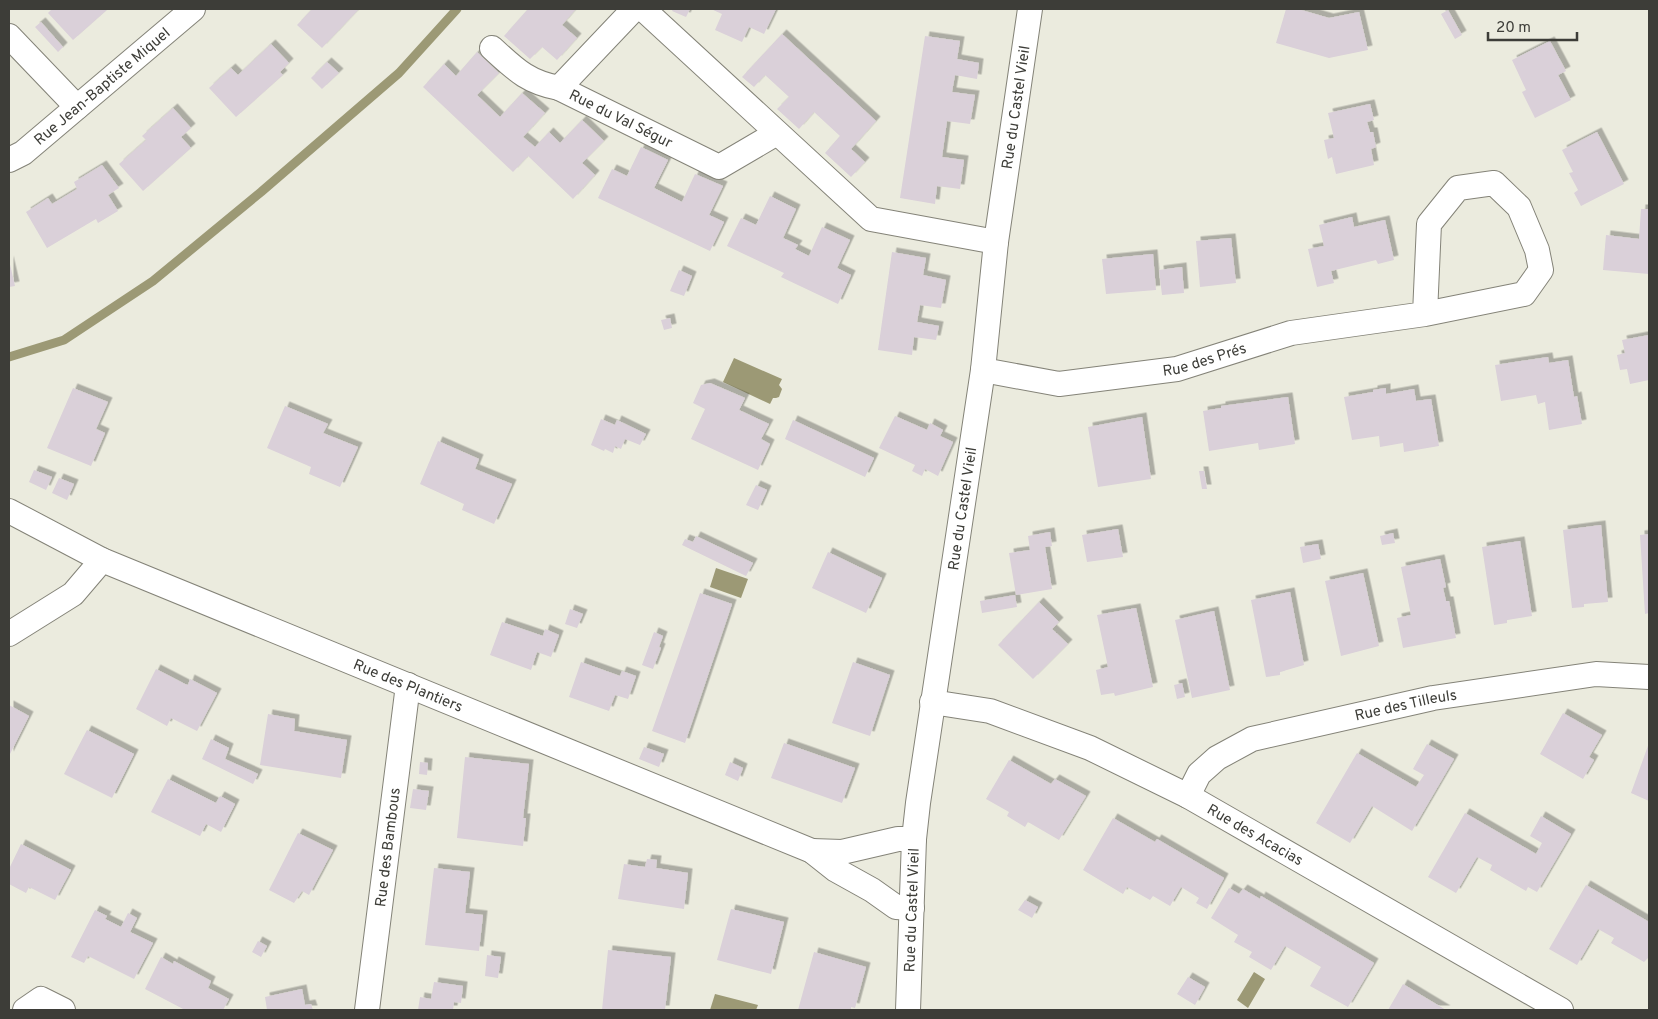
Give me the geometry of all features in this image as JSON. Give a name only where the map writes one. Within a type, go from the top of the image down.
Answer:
[{"type":"street","name":"Rue Jean-Baptiste Miquel","points":[[9,160],[23,153],[193,9]]},
{"type":"street","name":"Rue du Val Ségur","points":[[634,9],[559,88],[720,167],[777,133]]},
{"type":"street","points":[[643,9],[871,219],[996,242]]},
{"type":"street","name":"Rue du Castel Vieil","points":[[908,1010],[914,839],[918,803],[983,370],[996,242],[1030,9]]},
{"type":"street","points":[[9,36],[77,107]]},
{"type":"street","points":[[492,48],[521,74],[544,86],[559,88]]},
{"type":"street","name":"Rue des Prés","points":[[983,370],[1059,384],[1177,369],[1291,333],[1425,314],[1524,294],[1541,270],[1538,250],[1519,206],[1494,183],[1458,188],[1429,224],[1425,314]]},
{"type":"street","name":"Rue des Plantiers","points":[[9,511],[102,560],[812,852],[836,870],[896,906],[912,908]]},
{"type":"street","points":[[9,634],[73,594],[102,560]]},
{"type":"street","name":"Rue des Tilleuls","points":[[1188,796],[1199,774],[1217,758],[1252,739],[1433,698],[1596,674],[1649,677]]},
{"type":"street","name":"Rue des Bambous","points":[[367,1010],[408,685]]},
{"type":"street","name":"Rue des Acacias","points":[[932,702],[990,711],[1090,748],[1188,796],[1561,1010]]},
{"type":"street","name":"Rue des Plantiers","points":[[812,852],[842,852],[898,840],[914,839]]},
{"type":"street","points":[[25,1010],[41,999],[62,1010]]},
{"type":"shaded area","points":[[734,358],[782,379],[779,385],[782,389],[779,397],[773,398],[770,404],[723,382]]},
{"type":"shaded area","points":[[716,568],[748,579],[741,598],[710,587]]},
{"type":"shaded area","points":[[1254,972],[1265,979],[1248,1008],[1237,1000]]},
{"type":"shaded area","points":[[715,994],[758,1005],[756,1010],[710,1010]]},
{"type":"building","points":[[52,9],[108,9],[73,40],[48,13]]},
{"type":"building","points":[[312,9],[359,9],[322,48],[297,25]]},
{"type":"building","points":[[528,9],[576,9],[562,25],[577,38],[557,60],[542,47],[530,59],[504,36]]},
{"type":"building","points":[[673,9],[690,9],[686,17],[672,11]]},
{"type":"building","points":[[711,9],[776,9],[764,34],[749,27],[742,42],[715,30],[722,14]]},
{"type":"building","points":[[1286,9],[1298,9],[1329,18],[1359,12],[1368,50],[1329,58],[1276,43]]},
{"type":"building","points":[[1448,10],[1462,35],[1455,39],[1441,14]]},
{"type":"building","points":[[41,22],[63,47],[58,52],[35,27]]},
{"type":"building","points":[[782,34],[876,121],[851,149],[865,162],[851,177],[825,153],[840,136],[814,112],[799,129],[777,109],[789,97],[765,75],[754,87],[742,77]]},
{"type":"building","points":[[925,36],[960,41],[957,59],[979,63],[977,79],[955,75],[952,92],[975,95],[970,124],[947,121],[942,157],[964,160],[960,189],[937,186],[935,204],[900,198]]},
{"type":"building","points":[[1550,41],[1566,71],[1558,75],[1571,100],[1535,118],[1522,92],[1526,90],[1512,60]]},
{"type":"building","points":[[271,44],[289,63],[280,72],[283,75],[236,117],[209,88],[231,68],[238,75]]},
{"type":"building","points":[[477,52],[499,73],[477,95],[500,117],[522,93],[545,113],[523,137],[535,147],[549,132],[560,143],[582,120],[604,141],[582,163],[595,175],[573,199],[528,156],[513,172],[423,87],[444,64],[456,76]]},
{"type":"building","points":[[327,62],[339,73],[322,89],[311,78]]},
{"type":"building","points":[[1370,104],[1374,120],[1367,122],[1370,132],[1373,132],[1376,147],[1371,149],[1374,165],[1336,174],[1332,157],[1328,159],[1324,140],[1334,138],[1328,113]]},
{"type":"building","points":[[173,108],[191,128],[181,137],[191,148],[143,191],[119,164],[146,140],[142,136]]},
{"type":"building","points":[[1597,132],[1624,184],[1581,206],[1574,193],[1578,190],[1569,173],[1573,172],[1562,150]]},
{"type":"building","points":[[641,147],[668,160],[654,188],[682,202],[695,174],[723,186],[709,215],[724,222],[710,251],[598,198],[612,169],[627,176]]},
{"type":"building","points":[[102,165],[119,188],[108,195],[118,211],[98,223],[96,219],[47,248],[26,212],[48,198],[52,204],[77,189],[74,182]]},
{"type":"building","points":[[770,196],[796,209],[783,238],[798,245],[795,249],[809,256],[822,227],[850,240],[837,268],[851,275],[838,304],[781,277],[784,273],[727,246],[741,218],[756,225]]},
{"type":"building","points":[[1641,209],[1649,209],[1649,274],[1603,270],[1606,235],[1639,239]]},
{"type":"building","points":[[1352,217],[1354,227],[1385,220],[1394,260],[1378,264],[1376,260],[1331,271],[1334,283],[1317,287],[1308,249],[1324,246],[1319,225]]},
{"type":"building","points":[[1231,238],[1236,283],[1200,287],[1196,241]]},
{"type":"building","points":[[892,252],[926,258],[923,275],[946,280],[941,308],[920,305],[917,322],[939,326],[936,340],[914,337],[912,355],[878,350]]},
{"type":"building","points":[[1153,254],[1156,290],[1106,294],[1102,259]]},
{"type":"building","points":[[9,260],[15,286],[9,287]]},
{"type":"building","points":[[1182,267],[1184,293],[1162,295],[1159,270]]},
{"type":"building","points":[[679,270],[692,276],[684,296],[670,291]]},
{"type":"building","points":[[670,318],[672,328],[664,330],[661,320]]},
{"type":"building","points":[[1649,335],[1649,380],[1630,384],[1627,369],[1620,370],[1617,355],[1625,353],[1622,340]]},
{"type":"building","points":[[1548,357],[1549,363],[1568,360],[1574,397],[1577,396],[1582,424],[1549,430],[1545,402],[1538,404],[1536,395],[1501,401],[1495,365]]},
{"type":"building","points":[[710,383],[745,398],[739,410],[769,424],[761,439],[770,444],[758,470],[691,439],[705,409],[693,403],[701,385]]},
{"type":"building","points":[[73,388],[108,402],[96,429],[105,433],[91,466],[47,448]]},
{"type":"building","points":[[1386,388],[1386,394],[1414,389],[1416,401],[1431,399],[1439,446],[1404,452],[1403,443],[1380,447],[1379,436],[1352,440],[1344,397]]},
{"type":"building","points":[[1288,397],[1295,444],[1259,450],[1258,443],[1209,451],[1203,411],[1221,408],[1221,406]]},
{"type":"building","points":[[285,406],[328,424],[323,433],[358,447],[340,487],[309,474],[311,467],[267,448]]},
{"type":"building","points":[[895,416],[927,430],[930,423],[943,430],[940,436],[953,442],[938,476],[925,469],[922,476],[912,471],[915,465],[879,448]]},
{"type":"building","points":[[1142,417],[1151,479],[1098,487],[1088,427]]},
{"type":"building","points":[[601,419],[615,425],[617,420],[646,434],[640,445],[625,439],[621,449],[615,446],[613,453],[605,449],[604,451],[591,445]]},
{"type":"building","points":[[793,420],[874,458],[865,477],[785,439]]},
{"type":"building","points":[[438,441],[479,459],[475,469],[512,484],[494,524],[462,510],[464,504],[420,484]]},
{"type":"building","points":[[34,470],[52,477],[46,490],[29,482]]},
{"type":"building","points":[[1199,471],[1204,471],[1207,489],[1202,489]]},
{"type":"building","points":[[59,478],[74,484],[67,500],[52,493]]},
{"type":"building","points":[[756,485],[767,490],[758,510],[746,505]]},
{"type":"building","points":[[1601,525],[1608,602],[1584,604],[1584,607],[1572,608],[1563,530]]},
{"type":"building","points":[[1118,529],[1123,557],[1087,562],[1082,535]]},
{"type":"building","points":[[1050,532],[1052,546],[1045,547],[1052,589],[1016,595],[1009,553],[1030,550],[1028,536]]},
{"type":"building","points":[[1393,533],[1395,543],[1382,545],[1380,536]]},
{"type":"building","points":[[1649,534],[1649,613],[1645,614],[1640,535]]},
{"type":"building","points":[[696,536],[753,563],[746,576],[682,545],[685,539],[693,542]]},
{"type":"building","points":[[1520,541],[1532,616],[1507,620],[1507,623],[1494,625],[1482,547]]},
{"type":"building","points":[[1318,544],[1321,559],[1303,563],[1300,547]]},
{"type":"building","points":[[828,552],[882,578],[866,613],[812,588]]},
{"type":"building","points":[[1440,559],[1446,587],[1443,588],[1446,601],[1449,601],[1456,638],[1403,648],[1397,618],[1411,615],[1401,567]]},
{"type":"building","points":[[1363,573],[1379,646],[1341,656],[1325,581]]},
{"type":"building","points":[[1290,592],[1304,665],[1280,672],[1280,675],[1266,677],[1251,600]]},
{"type":"building","points":[[700,593],[732,604],[685,743],[652,731]]},
{"type":"building","points":[[1015,595],[1017,607],[982,613],[980,601]]},
{"type":"building","points":[[1039,602],[1059,622],[1052,629],[1068,644],[1033,679],[998,645]]},
{"type":"building","points":[[1136,608],[1153,687],[1115,696],[1114,693],[1101,695],[1096,670],[1108,667],[1097,615]]},
{"type":"building","points":[[570,609],[583,614],[577,628],[565,624]]},
{"type":"building","points":[[1214,611],[1230,690],[1192,698],[1175,620]]},
{"type":"building","points":[[502,622],[543,636],[545,629],[559,635],[551,657],[537,652],[531,670],[490,655]]},
{"type":"building","points":[[654,632],[663,636],[659,647],[661,648],[653,669],[642,665]]},
{"type":"building","points":[[581,662],[620,676],[622,671],[636,676],[628,699],[615,695],[609,711],[569,697]]},
{"type":"building","points":[[853,662],[890,675],[870,736],[832,723]]},
{"type":"building","points":[[156,669],[185,684],[188,685],[190,679],[217,693],[197,731],[171,718],[167,726],[136,709]]},
{"type":"building","points":[[1182,683],[1185,697],[1177,699],[1174,685]]},
{"type":"building","points":[[9,705],[29,716],[9,756]]},
{"type":"building","points":[[1563,713],[1602,735],[1589,757],[1594,760],[1583,779],[1540,754]]},
{"type":"building","points":[[268,714],[295,719],[294,731],[347,740],[341,778],[260,765]]},
{"type":"building","points":[[87,730],[134,754],[112,798],[64,774]]},
{"type":"building","points":[[211,739],[229,748],[225,759],[258,774],[253,784],[202,759]]},
{"type":"building","points":[[784,743],[855,768],[842,803],[771,778]]},
{"type":"building","points":[[1649,743],[1649,801],[1631,793]]},
{"type":"building","points":[[1427,744],[1454,759],[1412,831],[1372,806],[1350,843],[1316,823],[1357,753],[1416,787],[1424,775],[1413,769]]},
{"type":"building","points":[[644,747],[664,754],[659,767],[639,759]]},
{"type":"building","points":[[465,757],[529,764],[523,818],[526,818],[523,846],[457,838]]},
{"type":"building","points":[[1009,760],[1051,784],[1055,779],[1086,796],[1059,840],[1028,822],[1025,827],[1007,816],[1009,812],[986,799]]},
{"type":"building","points":[[420,762],[428,763],[427,775],[419,774]]},
{"type":"building","points":[[730,762],[743,768],[738,781],[725,775]]},
{"type":"building","points":[[168,779],[216,803],[220,796],[235,804],[221,832],[206,824],[200,836],[151,812]]},
{"type":"building","points":[[413,789],[429,791],[426,810],[410,808]]},
{"type":"building","points":[[1465,813],[1536,854],[1542,843],[1530,836],[1541,816],[1571,834],[1537,892],[1528,887],[1526,891],[1490,870],[1492,865],[1477,857],[1456,893],[1428,877]]},
{"type":"building","points":[[1113,818],[1155,842],[1157,839],[1224,878],[1207,909],[1196,903],[1199,898],[1181,887],[1170,906],[1153,896],[1150,900],[1127,887],[1123,894],[1083,870]]},
{"type":"building","points":[[298,833],[333,850],[309,895],[302,891],[294,903],[269,890]]},
{"type":"building","points":[[21,844],[71,870],[55,900],[29,887],[26,893],[9,884],[9,869]]},
{"type":"building","points":[[647,859],[657,860],[656,868],[688,873],[684,909],[618,899],[624,864],[645,867]]},
{"type":"building","points":[[434,868],[470,872],[465,913],[483,915],[479,951],[425,945]]},
{"type":"building","points":[[1586,885],[1649,922],[1649,959],[1644,962],[1611,943],[1614,938],[1598,929],[1577,965],[1549,949]]},
{"type":"building","points":[[1229,888],[1239,894],[1243,889],[1260,899],[1261,896],[1374,963],[1348,1007],[1310,986],[1321,967],[1285,946],[1271,970],[1249,957],[1252,952],[1234,942],[1238,935],[1211,918]]},
{"type":"building","points":[[1025,900],[1038,907],[1032,918],[1018,910]]},
{"type":"building","points":[[731,909],[784,922],[771,974],[717,960]]},
{"type":"building","points":[[95,910],[107,916],[105,919],[121,927],[128,913],[137,918],[130,932],[153,943],[134,979],[88,956],[84,963],[71,957]]},
{"type":"building","points":[[258,941],[267,946],[261,957],[252,952]]},
{"type":"building","points":[[608,950],[671,957],[665,1010],[602,1010]]},
{"type":"building","points":[[814,952],[866,967],[855,1008],[851,1007],[851,1010],[798,1010]]},
{"type":"building","points":[[487,955],[501,957],[498,978],[485,976]]},
{"type":"building","points":[[161,957],[173,964],[174,961],[211,981],[208,988],[229,999],[223,1010],[185,1010],[145,989]]},
{"type":"building","points":[[1188,977],[1205,987],[1195,1005],[1177,994]]},
{"type":"building","points":[[434,982],[463,986],[461,1003],[454,1002],[453,1010],[418,1010],[420,997],[431,999]]},
{"type":"building","points":[[1403,984],[1426,998],[1446,1010],[1388,1010]]},
{"type":"building","points":[[302,989],[305,1005],[311,1004],[313,1010],[267,1010],[265,997]]},
{"type":"waterway","points":[[9,357],[64,340],[153,281],[261,192],[399,73],[457,9]]}]
